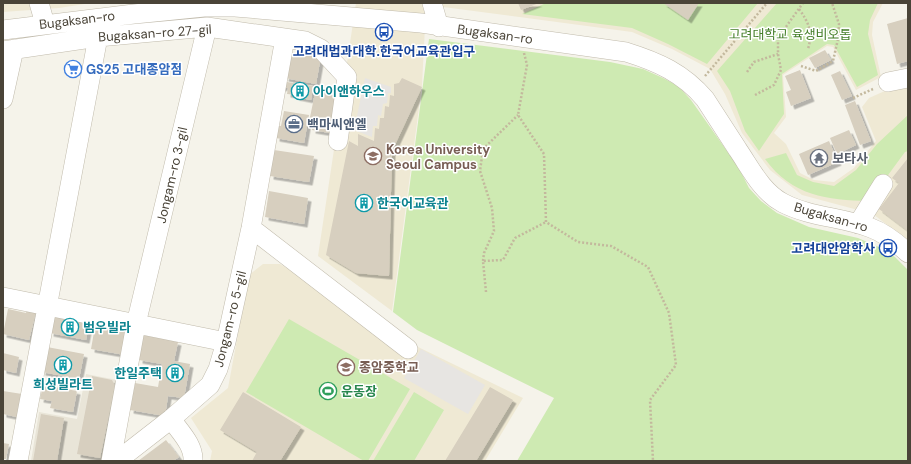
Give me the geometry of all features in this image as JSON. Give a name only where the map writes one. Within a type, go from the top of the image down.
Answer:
[{"type":"street","points":[[39,3],[45,24]]},
{"type":"street","points":[[432,3],[439,27]]},
{"type":"street","name":"Bugaksan-ro","points":[[3,30],[204,7],[235,7],[421,23],[439,27],[626,52],[658,63],[695,87],[705,99],[759,181],[770,193],[783,203],[812,214],[871,228],[883,234],[900,246],[908,254]]},
{"type":"street","name":"Bugaksan-ro 27-gil","points":[[9,50],[98,37],[207,27],[305,41],[314,44],[321,49],[348,77],[338,141]]},
{"type":"street","name":"Jongam-ro 3-gil","points":[[111,461],[136,324],[207,27]]},
{"type":"street","points":[[18,461],[98,37]]},
{"type":"street","name":"Jongam-ro 5-gil","points":[[116,461],[171,419],[210,385],[218,369],[226,342],[252,228],[285,38]]},
{"type":"street","points":[[3,99],[9,50]]},
{"type":"street","points":[[888,82],[908,78]]},
{"type":"street","points":[[858,224],[883,184]]},
{"type":"street","points":[[252,228],[408,349]]},
{"type":"street","points":[[3,297],[226,342]]},
{"type":"street","points":[[171,419],[190,446],[193,452],[193,461]]},
{"type":"path","points":[[695,87],[767,3]]},
{"type":"path","points":[[755,95],[774,85],[781,70],[778,54],[778,38],[803,3]]},
{"type":"path","points":[[801,66],[816,71],[833,61],[838,39],[839,24],[832,3]]},
{"type":"path","points":[[799,9],[808,25],[811,38],[808,49]]},
{"type":"path","points":[[486,292],[483,261],[484,253],[494,230],[492,208],[480,171],[483,149],[518,115],[527,65],[519,37]]},
{"type":"path","points":[[747,72],[754,62],[778,54]]},
{"type":"path","points":[[853,98],[888,82]]},
{"type":"path","points":[[518,115],[544,154],[546,222]]},
{"type":"path","points":[[483,261],[503,260],[515,238],[546,222]]},
{"type":"path","points":[[546,222],[578,242],[611,246],[648,267],[669,313],[676,365],[650,400],[653,461]]},
{"type":"shaded area","points":[[3,3],[91,3],[59,8],[3,12]]},
{"type":"shaded area","name":"Korea University Seoul Campus","points":[[356,3],[883,3],[873,22],[872,35],[881,77],[856,90],[833,47],[827,46],[783,75],[786,117],[774,133],[786,144],[800,173],[814,180],[834,182],[854,168],[876,141],[862,107],[869,98],[887,90],[908,88],[908,241],[873,214],[802,195],[770,170],[742,133],[725,94],[710,69],[672,49],[632,32],[428,5],[425,27],[422,85],[392,311],[318,256]]},
{"type":"shaded area","points":[[365,78],[391,87],[391,93],[388,93],[387,103],[383,104],[381,116],[378,115],[377,126],[373,126],[372,137],[354,130]]},
{"type":"shaded area","name":"종암중학교","points":[[263,264],[280,264],[416,346],[523,398],[485,461],[210,461],[212,451],[191,418],[228,388],[249,275]]},
{"type":"shaded area","points":[[421,349],[485,385],[468,414],[404,378]]},
{"type":"shaded area","points":[[86,374],[117,380],[103,461],[31,461],[39,412],[77,419]]},
{"type":"green space","points":[[546,3],[758,3],[707,64],[632,28],[522,14]]},
{"type":"green space","name":"고려대학교 육생비오톱","points":[[777,3],[878,3],[870,20],[868,34],[878,75],[857,87],[834,45],[827,44],[782,74],[784,114],[759,151],[745,131],[730,91],[717,71]]},
{"type":"green space","points":[[429,39],[610,62],[643,69],[663,78],[678,86],[691,100],[739,168],[749,188],[761,201],[777,213],[809,227],[858,238],[879,247],[895,257],[908,270],[908,461],[517,461],[554,398],[417,330],[393,312]]},
{"type":"green space","points":[[908,115],[908,151],[905,152],[869,201],[839,199],[811,194],[787,181],[775,171],[765,159],[786,153],[797,175],[813,182],[834,186],[856,170],[877,144]]},
{"type":"green space","name":"운동장","points":[[289,319],[410,389],[368,461],[364,461],[246,392]]},
{"type":"green space","points":[[414,392],[444,410],[414,461],[373,461]]},
{"type":"building","points":[[518,3],[539,3],[521,10]]},
{"type":"building","points":[[663,3],[699,3],[688,20]]},
{"type":"building","points":[[908,18],[908,61],[897,64],[887,24]]},
{"type":"building","points":[[301,49],[321,56],[316,84],[285,78],[292,54],[300,56]]},
{"type":"building","points":[[825,50],[831,60],[815,68],[809,58]]},
{"type":"building","points":[[800,70],[811,98],[791,106],[786,92],[791,90],[785,76]]},
{"type":"building","points":[[840,71],[852,96],[842,100],[831,75]]},
{"type":"building","name":"한국어교육관","points":[[402,78],[422,87],[392,151],[389,276],[356,273],[326,255],[349,141],[358,146],[358,134],[374,141],[375,128],[379,129],[380,118],[384,118],[385,106],[389,107],[390,95],[394,96],[394,84],[399,83]]},
{"type":"building","name":"아이앤하우스","points":[[280,81],[313,86],[311,100],[296,97],[296,95],[287,94],[288,88],[279,87]]},
{"type":"building","points":[[319,87],[338,91],[330,133],[312,130],[313,123],[309,122],[315,93],[318,94]]},
{"type":"building","points":[[855,101],[871,141],[860,145],[845,105]]},
{"type":"building","points":[[284,111],[309,115],[304,143],[276,138],[278,126],[281,126]]},
{"type":"building","points":[[849,130],[856,145],[837,154],[830,138]]},
{"type":"building","name":"보타사","points":[[829,141],[838,162],[808,175],[799,154]]},
{"type":"building","points":[[274,150],[314,156],[309,182],[270,176]]},
{"type":"building","points":[[908,158],[908,231],[879,209],[899,183],[892,178]]},
{"type":"building","points":[[269,191],[308,198],[304,224],[265,217]]},
{"type":"building","points":[[28,306],[36,312],[29,340],[3,334],[8,309],[26,313]]},
{"type":"building","name":"범우빌라","points":[[54,313],[90,320],[86,340],[50,333]]},
{"type":"building","points":[[96,321],[121,325],[129,336],[125,355],[91,349]]},
{"type":"building","name":"한일주택","points":[[143,335],[178,342],[174,361],[190,364],[184,398],[168,396],[165,416],[130,410],[135,383],[158,387],[162,364],[139,360]]},
{"type":"building","name":"희성빌라트","points":[[47,347],[84,354],[79,379],[42,372]]},
{"type":"building","points":[[3,353],[19,357],[16,373],[3,370]]},
{"type":"building","points":[[92,376],[112,380],[115,386],[100,458],[77,454]]},
{"type":"building","points":[[43,385],[77,391],[73,412],[50,408],[52,401],[40,399]]},
{"type":"building","points":[[490,387],[513,400],[476,461],[445,461]]},
{"type":"building","points":[[3,391],[22,394],[17,417],[3,414]]},
{"type":"building","points":[[243,392],[301,427],[280,461],[252,461],[257,452],[220,430]]},
{"type":"building","points":[[41,414],[64,418],[57,461],[33,461]]},
{"type":"building","points":[[166,440],[179,457],[173,461],[138,461]]},
{"type":"building","points":[[3,443],[9,444],[6,459],[3,459]]},
{"type":"place","name":"고려대법과대학.한국어교육관입구","points":[[384,32]]},
{"type":"place","name":"GS25 고대종암점","points":[[73,69]]},
{"type":"place","name":"아이앤하우스","points":[[300,91]]},
{"type":"place","name":"백마씨앤엘","points":[[294,124]]},
{"type":"place","name":"Korea University Seoul Campus","points":[[373,156]]},
{"type":"place","name":"보타사","points":[[819,158]]},
{"type":"place","name":"한국어교육관","points":[[364,203]]},
{"type":"place","name":"고려대안암학사","points":[[888,248]]},
{"type":"place","name":"범우빌라","points":[[70,327]]},
{"type":"place","name":"희성빌라트","points":[[63,365]]},
{"type":"place","name":"종암중학교","points":[[346,367]]},
{"type":"place","name":"한일주택","points":[[175,373]]},
{"type":"place","name":"운동장","points":[[328,391]]}]
